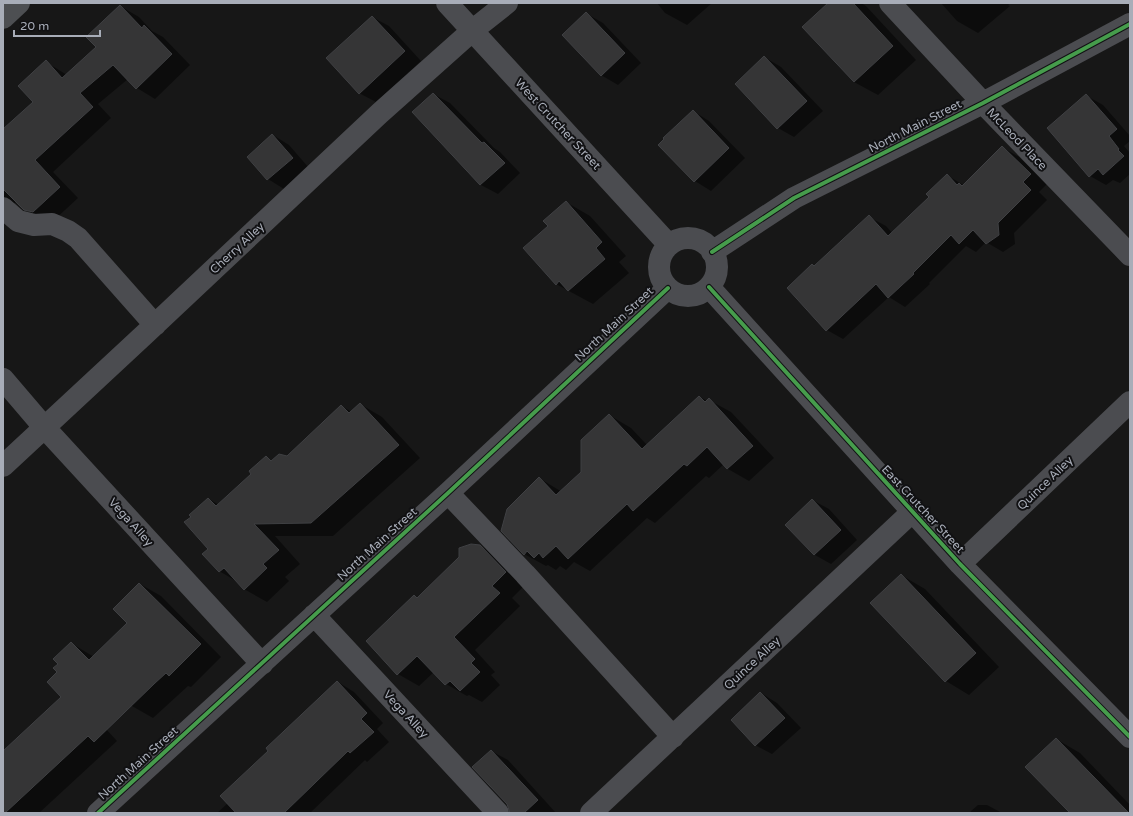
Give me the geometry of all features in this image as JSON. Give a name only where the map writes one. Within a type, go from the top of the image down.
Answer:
[{"type":"main road","points":[[3,18],[19,3]]},
{"type":"street","name":"West Crutcher Street","points":[[447,3],[669,245]]},
{"type":"street","name":"Cherry Alley","points":[[3,466],[155,326],[380,113],[473,30],[507,3]]},
{"type":"street","name":"McLeod Place","points":[[890,3],[983,103],[1130,255]]},
{"type":"street","name":"North Main Street","points":[[712,252],[794,198],[983,103],[1130,24]]},
{"type":"street","points":[[3,208],[18,221],[34,225],[52,224],[68,231],[78,238],[155,326]]},
{"type":"street","points":[[669,245],[678,240],[688,238],[697,240],[706,245],[712,252],[716,261],[714,280],[708,287]]},
{"type":"street","name":"North Main Street","points":[[669,245],[660,258],[659,266],[659,274],[668,288],[675,293],[684,296],[693,296],[701,293],[708,287]]},
{"type":"street","name":"East Crutcher Street","points":[[708,287],[960,564],[1130,737]]},
{"type":"street","name":"North Main Street","points":[[98,813],[262,664],[668,288]]},
{"type":"street","name":"Vega Alley","points":[[3,379],[44,427],[262,664]]},
{"type":"street","name":"Quince Alley","points":[[960,564],[1130,402]]},
{"type":"street","points":[[448,492],[525,574],[673,737]]},
{"type":"street","name":"Quince Alley","points":[[591,813],[912,512]]},
{"type":"street","name":"Vega Alley","points":[[314,615],[498,813]]},
{"type":"building","points":[[828,3],[853,3],[893,46],[854,82],[802,27]]},
{"type":"building","points":[[120,5],[142,28],[144,25],[172,54],[136,89],[113,65],[80,93],[93,107],[35,160],[60,187],[33,212],[24,210],[3,189],[3,129],[33,102],[18,86],[46,60],[62,78],[96,47],[86,37]]},
{"type":"building","points":[[586,12],[625,53],[601,76],[562,35]]},
{"type":"building","points":[[372,16],[405,51],[359,94],[326,58]]},
{"type":"building","points":[[764,56],[807,101],[777,129],[735,84]]},
{"type":"building","points":[[433,93],[482,143],[484,142],[505,163],[480,185],[412,112]]},
{"type":"building","points":[[1086,94],[1117,129],[1109,136],[1124,156],[1103,175],[1098,169],[1089,177],[1047,128]]},
{"type":"building","points":[[693,110],[729,148],[694,182],[658,145],[664,139],[663,138]]},
{"type":"building","points":[[272,134],[293,158],[267,180],[247,157]]},
{"type":"building","points":[[1002,146],[1031,174],[1023,182],[1031,190],[998,223],[999,235],[986,244],[973,230],[959,244],[951,235],[913,273],[914,274],[888,298],[876,284],[826,331],[787,288],[812,264],[814,266],[869,215],[888,236],[929,197],[926,194],[947,174],[957,185],[959,183],[962,186]]},
{"type":"building","points":[[566,201],[602,242],[596,248],[605,259],[568,291],[559,281],[556,285],[523,248],[548,226],[543,221]]},
{"type":"building","points":[[699,396],[705,402],[709,398],[753,446],[727,469],[707,447],[687,466],[684,464],[633,511],[627,504],[568,559],[556,546],[543,558],[539,553],[534,558],[527,551],[524,555],[501,531],[507,509],[539,477],[556,495],[581,472],[581,440],[609,414],[642,449]]},
{"type":"building","points":[[360,403],[399,445],[311,523],[254,524],[279,550],[263,564],[267,568],[244,590],[224,568],[219,572],[202,554],[208,549],[184,522],[191,517],[189,515],[208,498],[216,506],[251,474],[249,471],[266,456],[271,461],[279,454],[287,456],[341,405],[349,413]]},
{"type":"building","points":[[812,499],[841,530],[814,555],[785,525]]},
{"type":"building","points":[[471,544],[480,545],[506,572],[492,586],[500,593],[454,637],[475,659],[471,663],[480,672],[460,691],[450,681],[445,685],[417,656],[397,675],[366,641],[414,595],[417,598],[459,557],[459,548]]},
{"type":"building","points":[[901,574],[976,653],[945,682],[870,603]]},
{"type":"building","points":[[139,583],[201,644],[169,676],[166,673],[94,742],[88,736],[5,813],[3,813],[3,751],[61,697],[47,682],[57,672],[53,668],[58,664],[53,659],[71,642],[89,660],[127,623],[113,609]]},
{"type":"building","points":[[337,681],[367,713],[361,719],[374,732],[350,753],[348,751],[284,813],[236,813],[220,796],[268,751],[266,748]]},
{"type":"building","points":[[760,692],[785,718],[755,746],[731,720]]},
{"type":"building","points":[[1056,738],[1129,813],[1070,813],[1025,767]]},
{"type":"building","points":[[491,750],[538,800],[524,813],[510,813],[507,804],[472,767]]},
{"type":"cycle path","points":[[712,252],[794,198],[983,103],[1130,24]]},
{"type":"cycle path","points":[[709,287],[960,564],[1130,737]]},
{"type":"cycle path","points":[[98,813],[448,493],[668,288]]}]
